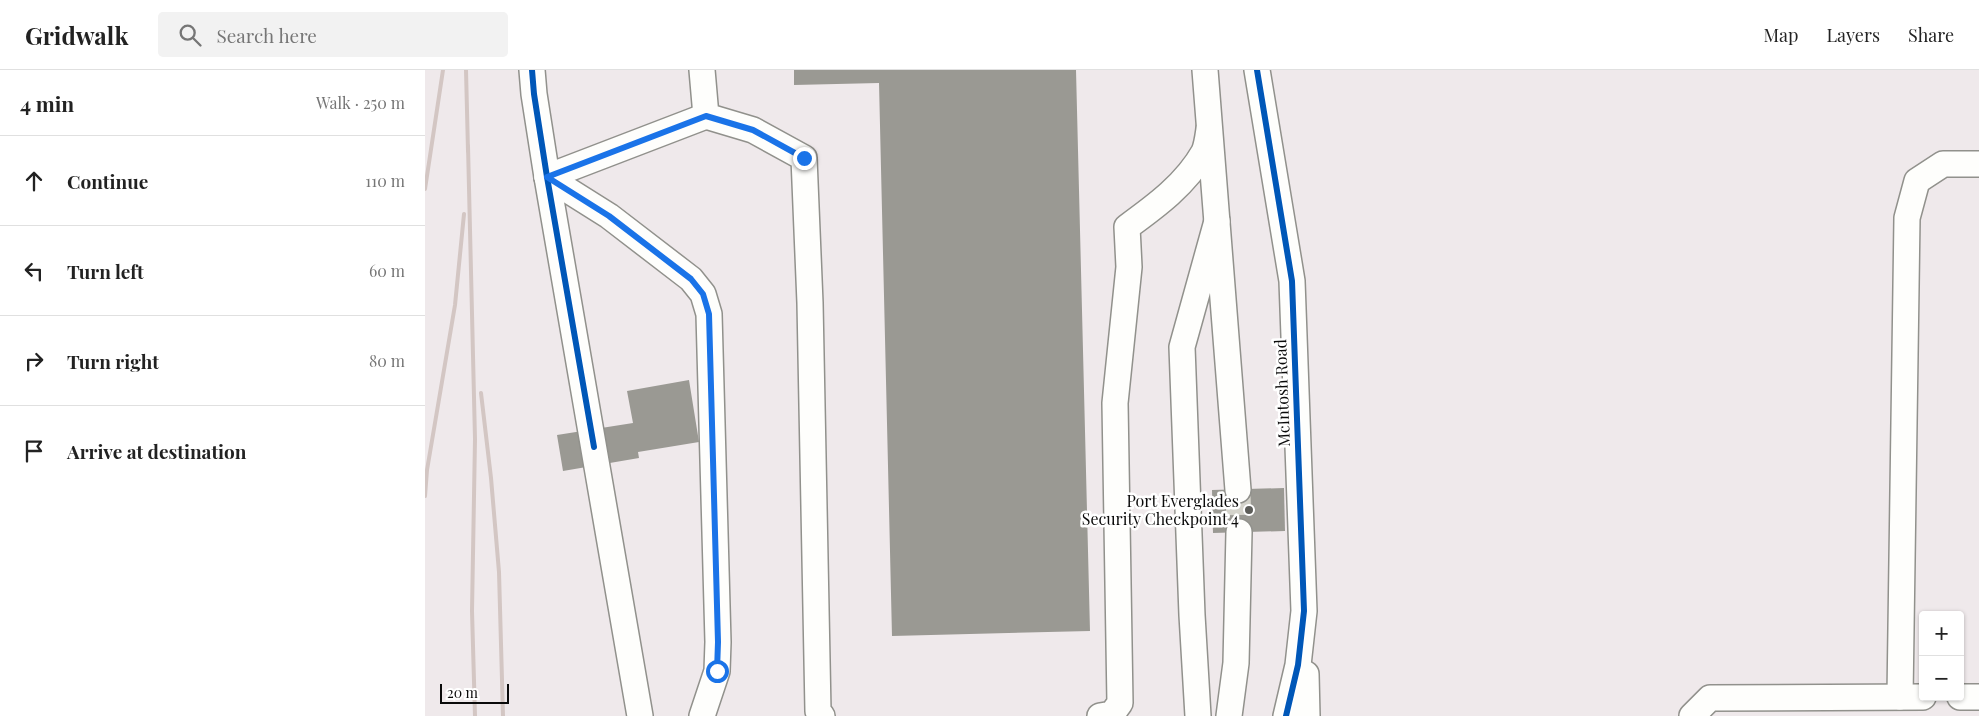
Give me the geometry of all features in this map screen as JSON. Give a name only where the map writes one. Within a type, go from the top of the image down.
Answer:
[{"type":"street","points":[[532,70],[547,177],[641,716]]},
{"type":"street","points":[[702,70],[706,116]]},
{"type":"street","points":[[1205,70],[1238,490]]},
{"type":"street","name":"McIntosh Road","points":[[1257,70],[1292,281],[1304,611],[1298,664],[1286,716]]},
{"type":"street","points":[[547,177],[706,116],[753,130],[804,158],[810,303],[818,711],[822,716]]},
{"type":"street","points":[[1100,716],[1112,714],[1120,703],[1115,403],[1129,266],[1127,227],[1167,197],[1187,174],[1205,150],[1209,129]]},
{"type":"street","points":[[1692,716],[1711,698],[1912,697],[1907,218],[1917,181],[1943,164],[1979,164]]},
{"type":"street","points":[[547,177],[609,216],[691,279],[703,294],[709,314],[718,642],[717,671],[702,716]]},
{"type":"street","points":[[1198,716],[1192,615],[1182,347],[1217,221]]},
{"type":"street","points":[[1229,716],[1236,663],[1239,532]]},
{"type":"street","points":[[1304,611],[1307,716]]},
{"type":"street","points":[[1964,697],[1979,696]]},
{"type":"shaded area","points":[[425,70],[1979,70],[1979,716],[425,716]]},
{"type":"building","points":[[794,70],[1076,70],[1090,631],[892,636],[879,83],[794,85]]},
{"type":"building","points":[[689,380],[699,442],[638,452],[639,458],[563,471],[557,435],[633,423],[627,391]]},
{"type":"building","name":"Port Everglades Security Checkpoint 4","points":[[1284,488],[1285,531],[1213,533],[1212,490]]},
{"type":"tunnel","points":[[1238,490],[1239,532]]},
{"type":"railway","points":[[425,189],[443,70]]},
{"type":"railway","points":[[466,70],[468,151]]},
{"type":"railway","points":[[468,146],[475,439],[472,611],[475,716]]},
{"type":"railway","points":[[425,496],[427,470],[455,305],[464,214]]},
{"type":"railway","points":[[481,393],[499,572],[503,716]]},
{"type":"cycle path","points":[[532,70],[547,177],[594,447]]},
{"type":"cycle path","points":[[1257,70],[1292,281],[1304,611],[1298,665],[1286,716]]},
{"type":"place","name":"Port Everglades Security Checkpoint 4","points":[[1249,510]]},
{"type":"route","points":[[717,671],[718,642],[709,314],[703,294],[691,279],[609,216],[547,177],[706,116],[753,130],[804,158]]}]
